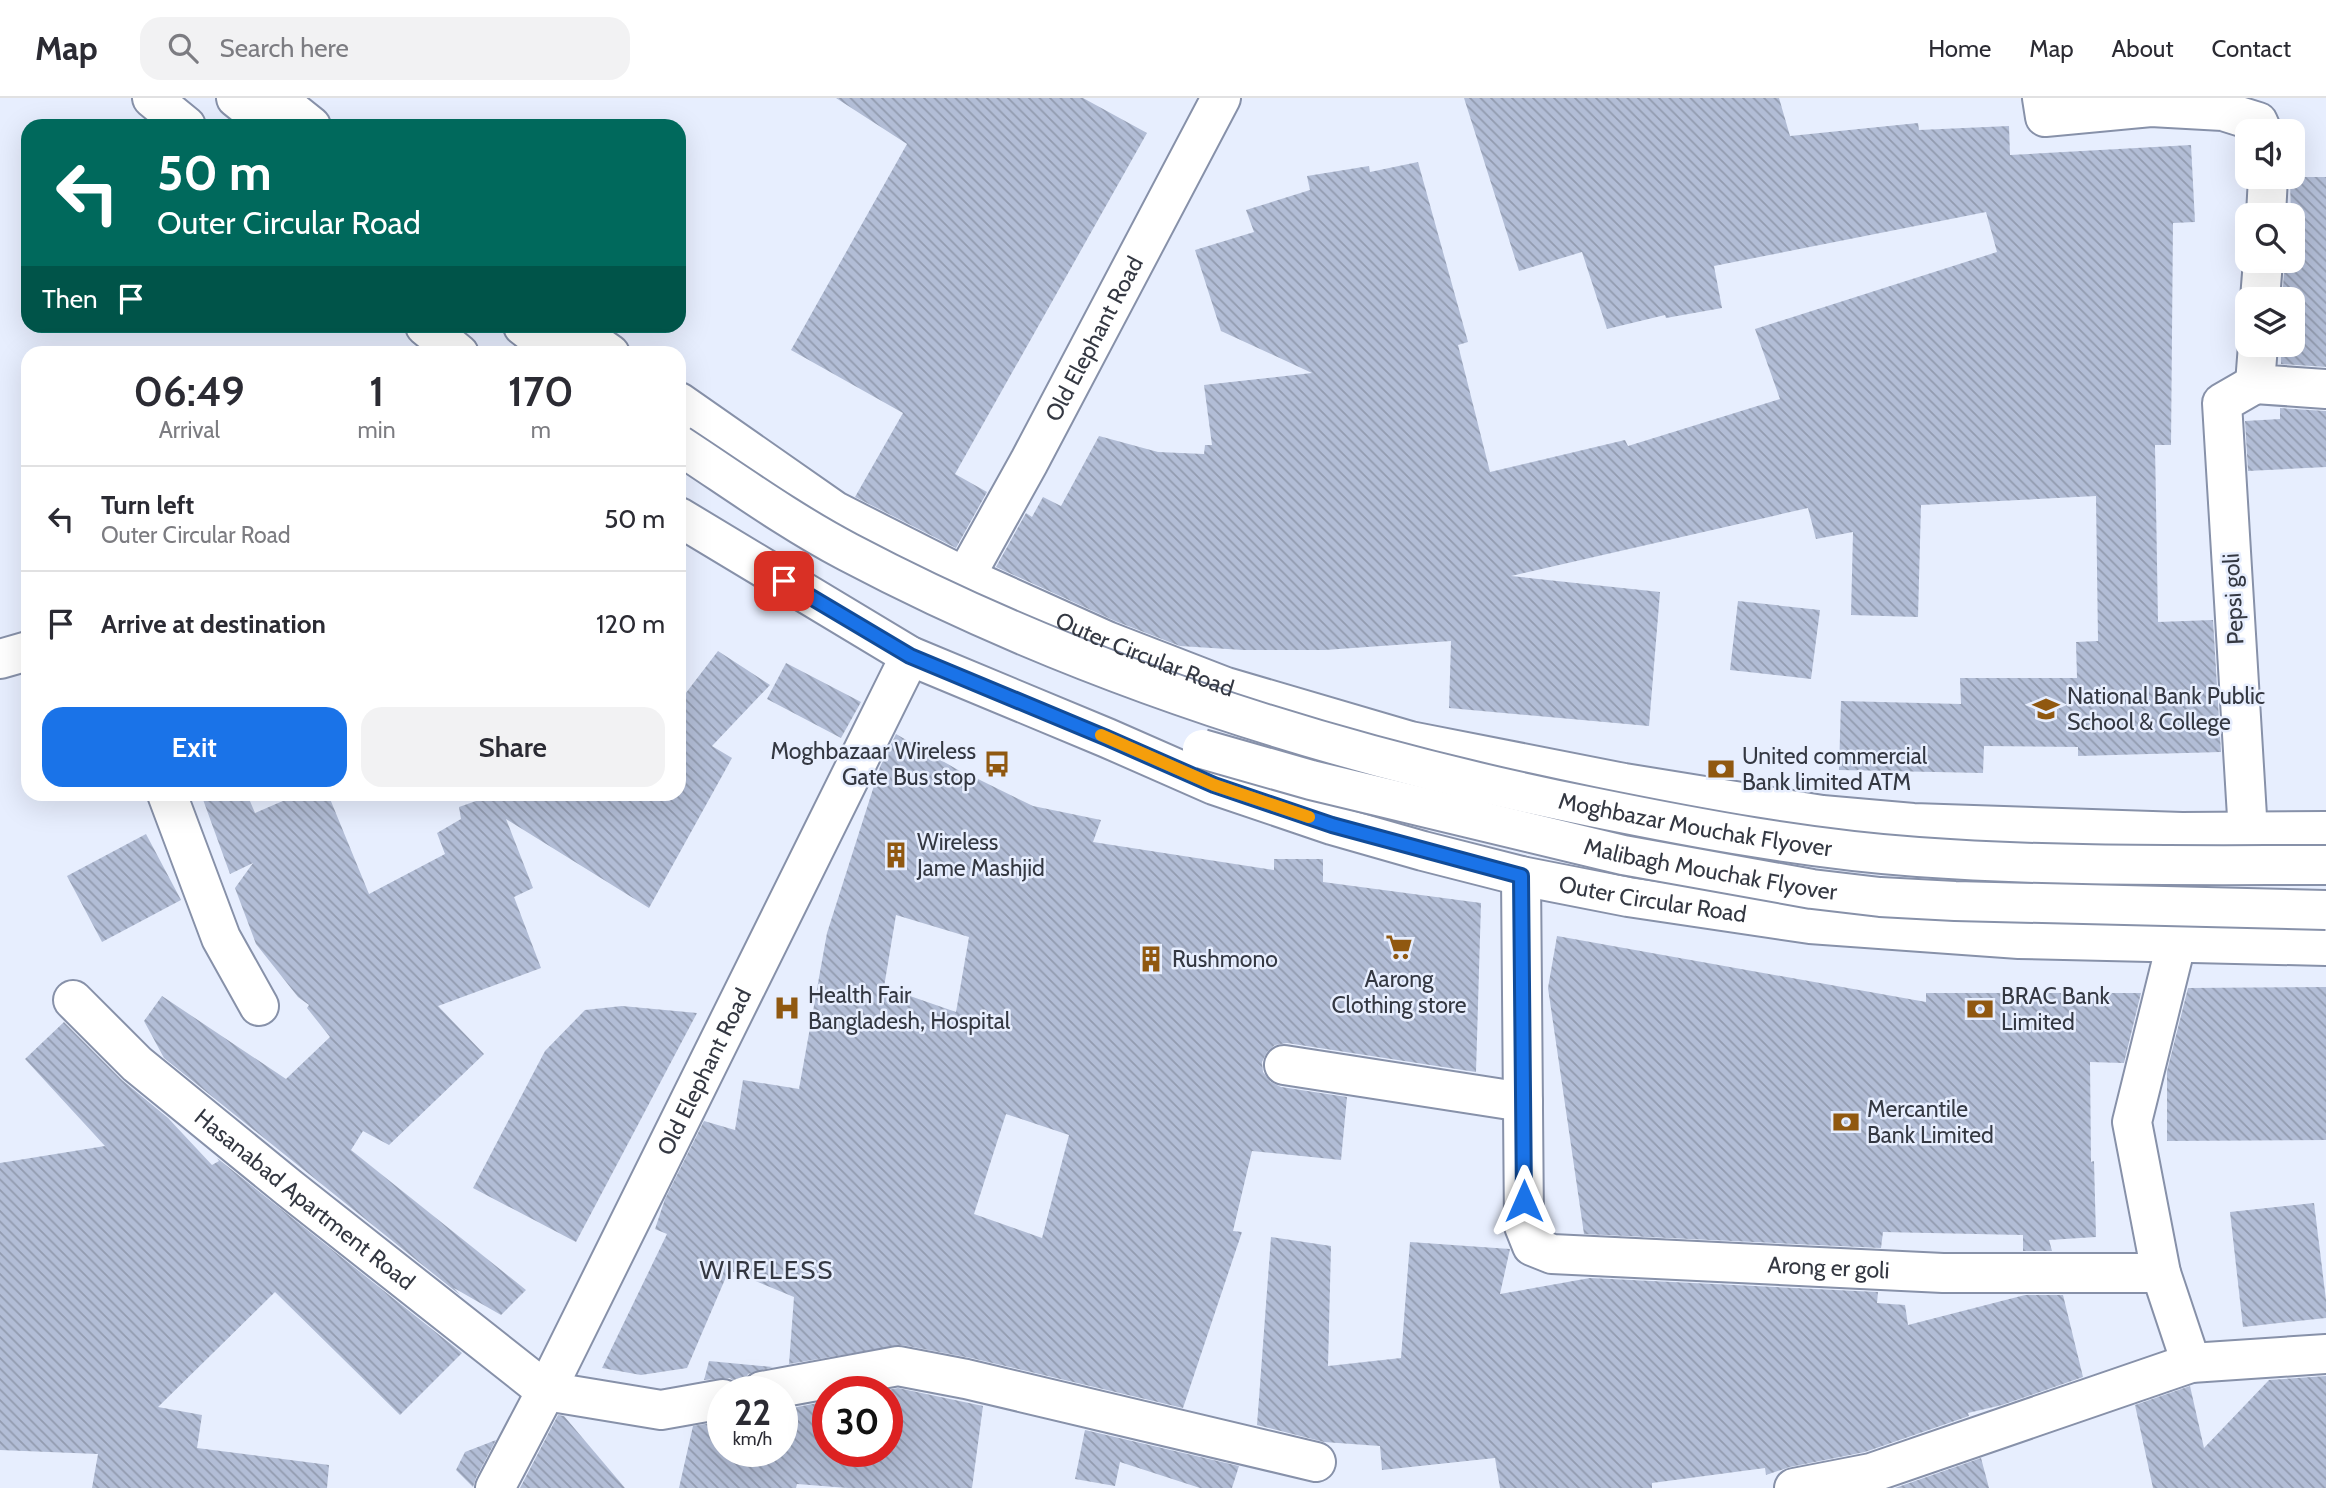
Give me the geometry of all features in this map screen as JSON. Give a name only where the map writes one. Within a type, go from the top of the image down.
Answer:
[{"type":"main road","points":[[153,98],[178,119]]},
{"type":"main road","points":[[236,98],[262,119]]},
{"type":"main road","points":[[276,98],[303,119]]},
{"type":"main road","name":"Old Elephant Road","points":[[965,577],[1221,98]]},
{"type":"main road","points":[[2042,98],[2045,117],[2151,107],[2223,111],[2248,119]]},
{"type":"main road","points":[[434,333],[449,346]]},
{"type":"main road","points":[[532,333],[549,346]]},
{"type":"main road","points":[[580,333],[599,346]]},
{"type":"main road","points":[[2257,357],[2255,384],[2326,389]]},
{"type":"main road","name":"Pepsi goli","points":[[2248,833],[2222,403],[2255,384]]},
{"type":"main road","name":"Outer Circular Road","points":[[686,407],[835,511],[965,577],[1107,641],[1226,687],[1410,741],[1624,783],[1822,815],[1913,823],[2182,832],[2326,831]]},
{"type":"main road","name":"Outer Circular Road","points":[[686,449],[845,551],[966,609],[1085,661]]},
{"type":"main road","name":"Outer Circular Road","points":[[686,521],[910,656],[1214,785],[1319,820],[1521,876],[1628,897],[1810,925],[1940,935],[2176,944],[2326,946]]},
{"type":"main road","points":[[0,659],[21,653]]},
{"type":"main road","name":"Old Elephant Road","points":[[495,1488],[546,1391],[910,656]]},
{"type":"main road","name":"Moghbazar Mouchak Flyover","points":[[1085,661],[1154,688],[1386,760],[1466,781],[1711,831],[1839,850],[1931,858],[2143,865],[2326,865]]},
{"type":"main road","name":"Malibagh Mouchak Flyover","points":[[1107,738],[1151,739],[1202,749],[1311,780],[1623,855],[1812,889],[1880,897],[1955,901],[2326,910]]},
{"type":"main road","points":[[170,801],[221,938],[258,1006]]},
{"type":"main road","points":[[2182,832],[2176,944],[2132,1122],[2161,1273],[2191,1363]]},
{"type":"main road","name":"Arong er goli","points":[[1521,876],[1524,1226],[1532,1246],[1552,1254],[1943,1273],[2161,1273]]},
{"type":"main road","name":"Hasanabad Apartment Road","points":[[73,1000],[137,1064],[299,1197],[546,1391]]},
{"type":"main road","points":[[1284,1065],[1523,1102]]},
{"type":"main road","points":[[1794,1488],[1872,1480],[2191,1363],[2326,1354]]},
{"type":"main road","points":[[798,1384],[898,1366],[966,1379],[1316,1462]]},
{"type":"main road","points":[[546,1391],[661,1410],[707,1402]]},
{"type":"building","points":[[836,98],[1083,98],[1147,133],[955,474],[987,492],[956,548],[855,497],[903,413],[791,350],[907,144]]},
{"type":"building","points":[[1464,98],[1779,98],[1790,136],[1918,123],[1919,130],[2009,126],[2010,155],[2191,145],[2195,222],[2173,223],[2171,445],[2155,445],[2158,622],[2213,620],[2221,752],[2078,756],[2078,747],[1984,746],[1983,773],[1839,770],[1841,701],[1961,704],[1960,678],[2077,678],[2076,642],[2098,641],[2096,496],[1921,505],[1918,617],[1851,615],[1853,532],[1816,539],[1808,508],[1511,576],[1660,592],[1649,726],[1449,708],[1451,641],[1325,650],[1243,650],[1180,646],[1115,621],[996,567],[1026,513],[1032,517],[1043,497],[1061,506],[1099,436],[1158,452],[1204,454],[1205,445],[1212,445],[1204,385],[1312,373],[1221,331],[1195,250],[1254,232],[1246,210],[1310,190],[1307,176],[1369,166],[1370,172],[1418,162],[1468,342],[1458,345],[1490,472],[1625,440],[1628,446],[1780,399],[1755,329],[1997,252],[1986,212],[1714,266],[1722,308],[1666,318],[1665,315],[1607,329],[1582,252],[1519,271]]},
{"type":"building","points":[[2305,177],[2326,177],[2326,367],[2281,364],[2281,357],[2305,357],[2305,287],[2283,287],[2284,273],[2305,273],[2305,203],[2291,203],[2290,189],[2305,189]]},
{"type":"building","points":[[2280,408],[2326,411],[2326,467],[2248,471],[2245,421],[2280,419]]},
{"type":"building","points":[[1738,601],[1820,610],[1811,679],[1730,670]]},
{"type":"building","points":[[718,651],[770,685],[712,746],[732,758],[649,908],[506,819],[533,888],[514,897],[541,968],[438,1006],[484,1054],[389,1145],[363,1131],[351,1150],[526,1290],[501,1315],[454,1288],[460,1295],[164,1058],[144,1021],[162,996],[286,1079],[330,1037],[307,1008],[309,1005],[298,997],[256,944],[235,888],[253,863],[230,874],[204,801],[250,801],[255,813],[283,801],[331,801],[369,894],[445,854],[437,833],[461,819],[459,807],[476,801],[686,801],[686,693]]},
{"type":"building","points":[[786,663],[861,702],[841,738],[767,699]]},
{"type":"building","points":[[896,734],[977,781],[978,779],[1033,806],[1101,820],[1093,842],[1274,870],[1274,859],[1323,859],[1323,882],[1481,903],[1476,1072],[1287,1043],[1275,1045],[1267,1052],[1262,1062],[1263,1072],[1271,1082],[1281,1087],[1347,1097],[1341,1160],[1252,1151],[1233,1231],[1242,1232],[1183,1408],[971,1358],[902,1345],[789,1364],[794,1297],[729,1270],[687,1368],[641,1375],[602,1368],[667,1234],[655,1229],[665,1199],[704,1121],[735,1130],[743,1080],[799,1089],[827,933],[880,767]],"holes":[[[896,915],[969,937],[956,1012],[884,987]],[[1006,1114],[1069,1135],[1042,1238],[974,1214]]]},
{"type":"building","points":[[146,834],[181,900],[102,942],[67,876]]},
{"type":"building","points":[[1557,936],[1926,1002],[1926,993],[2141,993],[2124,1063],[2090,1062],[2091,1162],[2094,1161],[2096,1237],[2049,1240],[2052,1251],[2023,1251],[2023,1235],[1883,1232],[1881,1248],[1584,1234],[1548,988]]},
{"type":"building","points":[[2326,987],[2326,1140],[2167,1141],[2167,1071],[2188,988]]},
{"type":"building","points":[[622,1006],[697,1013],[576,1242],[473,1188],[545,1051],[585,1010]]},
{"type":"building","points":[[64,1022],[122,1080],[168,1118],[212,1165],[219,1161],[217,1158],[462,1353],[400,1415],[275,1292],[158,1407],[202,1415],[197,1448],[329,1465],[327,1488],[92,1488],[98,1454],[0,1450],[0,1163],[105,1146],[25,1059]]},
{"type":"building","points":[[2314,1203],[2326,1318],[2243,1327],[2230,1212]]},
{"type":"building","points":[[1271,1237],[1331,1246],[1328,1366],[1401,1358],[1410,1242],[1510,1249],[1500,1294],[1590,1278],[1878,1292],[1877,1303],[1905,1305],[1908,1325],[2025,1295],[2063,1295],[2083,1377],[2002,1405],[1968,1413],[1969,1416],[1865,1452],[1790,1467],[1766,1475],[1765,1468],[1652,1483],[1652,1488],[1500,1488],[1495,1458],[1382,1470],[1380,1446],[1324,1442],[1257,1425]]},
{"type":"building","points":[[709,1361],[773,1367],[747,1376],[707,1376],[707,1380],[704,1380]]},
{"type":"building","points":[[2326,1376],[2326,1488],[2153,1488],[2135,1405],[2190,1386],[2204,1448],[2269,1380]]},
{"type":"building","points":[[903,1389],[983,1406],[972,1488],[848,1488],[797,1484],[796,1488],[679,1488],[693,1426],[707,1424],[707,1467],[798,1467],[798,1407],[812,1404],[812,1467],[903,1467]]},
{"type":"building","points":[[558,1415],[564,1416],[625,1488],[520,1488]]},
{"type":"building","points":[[1085,1430],[1239,1466],[1232,1488],[1200,1488],[1120,1462],[1115,1486],[1075,1479]]},
{"type":"building","points":[[496,1440],[473,1487],[456,1470],[465,1452]]},
{"type":"building","points":[[1981,1458],[1989,1488],[1895,1488]]},
{"type":"slow traffic","points":[[1101,735],[1214,785],[1309,817]]},
{"type":"place","name":"National Bank Public School & College","points":[[2046,709]]},
{"type":"place","name":"Moghbazaar Wireless Gate Bus stop","points":[[997,764]]},
{"type":"place","name":"United commercial Bank limited ATM","points":[[1721,769]]},
{"type":"place","name":"Wireless Jame Mashjid","points":[[896,855]]},
{"type":"place","name":"Aarong Clothing store","points":[[1399,947]]},
{"type":"place","name":"Rushmono","points":[[1151,959]]},
{"type":"place","name":"Health Fair Bangladesh, Hospital","points":[[787,1008]]},
{"type":"place","name":"BRAC Bank Limited","points":[[1980,1009]]},
{"type":"place","name":"Mercantile Bank Limited","points":[[1846,1122]]},
{"type":"district","name":"WIRELESS","points":[[767,1270]]},
{"type":"route","points":[[784,581],[910,656],[1214,785],[1332,825],[1521,876],[1524,1201]]}]
